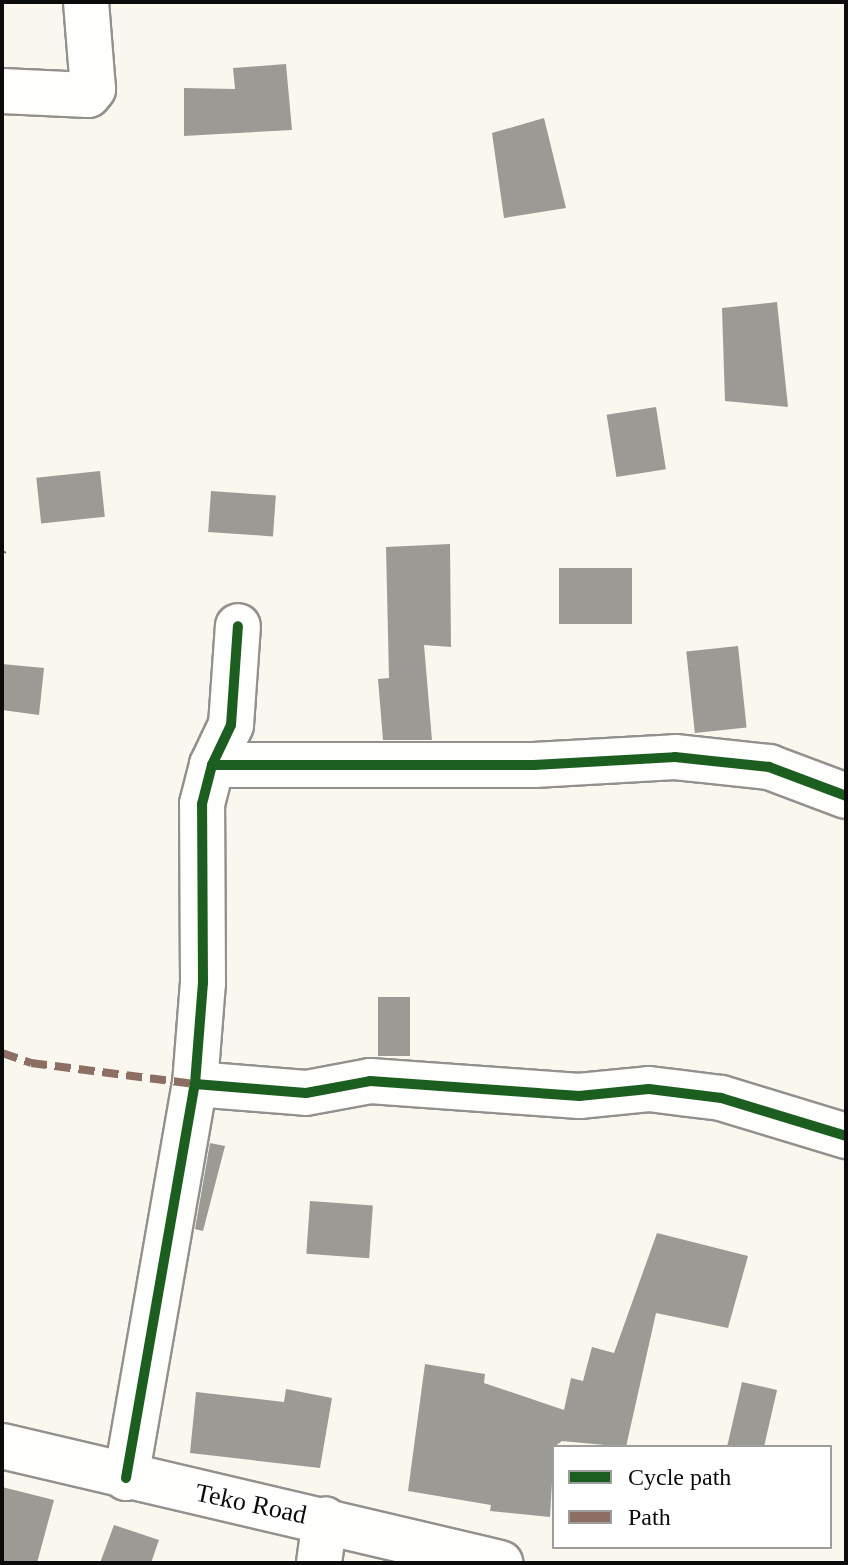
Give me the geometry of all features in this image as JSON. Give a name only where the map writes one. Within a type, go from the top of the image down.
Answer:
[{"type":"street","points":[[2,91],[88,95],[93,89],[86,2]]},
{"type":"street","points":[[126,1478],[195,1084],[203,983],[202,804],[212,765],[231,725],[238,626]]},
{"type":"street","points":[[212,765],[534,765],[675,757],[769,767],[846,796]]},
{"type":"street","points":[[195,1084],[306,1093],[370,1081],[579,1096],[649,1089],[721,1098],[846,1136]]},
{"type":"street","name":"Teko Road","points":[[2,1446],[126,1478],[325,1519],[500,1563]]},
{"type":"street","points":[[319,1563],[325,1519]]},
{"type":"building","points":[[286,64],[292,130],[184,136],[184,88],[235,89],[233,68]]},
{"type":"building","points":[[544,118],[566,208],[504,218],[492,133]]},
{"type":"building","points":[[777,302],[788,407],[725,401],[722,308]]},
{"type":"building","points":[[656,407],[666,469],[616,477],[607,415]]},
{"type":"building","points":[[100,471],[105,517],[41,523],[36,478]]},
{"type":"building","points":[[211,491],[276,496],[273,536],[208,532]]},
{"type":"building","points":[[450,544],[451,647],[424,645],[432,740],[383,740],[378,679],[389,678],[386,547]]},
{"type":"building","points":[[559,568],[632,568],[632,624],[559,624]]},
{"type":"building","points":[[738,646],[747,728],[695,733],[686,651]]},
{"type":"building","points":[[2,664],[44,668],[39,715],[2,710]]},
{"type":"building","points":[[378,997],[410,997],[410,1056],[378,1056]]},
{"type":"building","points":[[210,1143],[225,1146],[203,1231],[195,1229]]},
{"type":"building","points":[[310,1201],[373,1205],[369,1258],[306,1254]]},
{"type":"building","points":[[657,1233],[748,1256],[728,1328],[656,1313],[626,1445],[562,1441],[552,1445],[550,1517],[490,1511],[491,1505],[408,1491],[425,1364],[485,1374],[484,1383],[564,1410],[571,1378],[583,1381],[592,1347],[614,1353]]},
{"type":"building","points":[[742,1382],[777,1390],[764,1445],[727,1445]]},
{"type":"building","points":[[286,1389],[332,1398],[320,1468],[190,1453],[196,1392],[284,1402]]},
{"type":"building","points":[[2,1487],[54,1500],[37,1563],[2,1563]]},
{"type":"building","points":[[114,1525],[159,1540],[151,1563],[100,1563]]},
{"type":"marked path","points":[[2,1053],[31,1063],[195,1084]]},
{"type":"cycle path","points":[[126,1478],[195,1084],[203,983],[202,804],[212,765],[231,725],[238,626]]},
{"type":"cycle path","points":[[212,765],[534,765],[675,757],[769,767],[846,796]]},
{"type":"cycle path","points":[[195,1084],[306,1093],[370,1081],[579,1096],[649,1089],[721,1098],[846,1136]]}]
